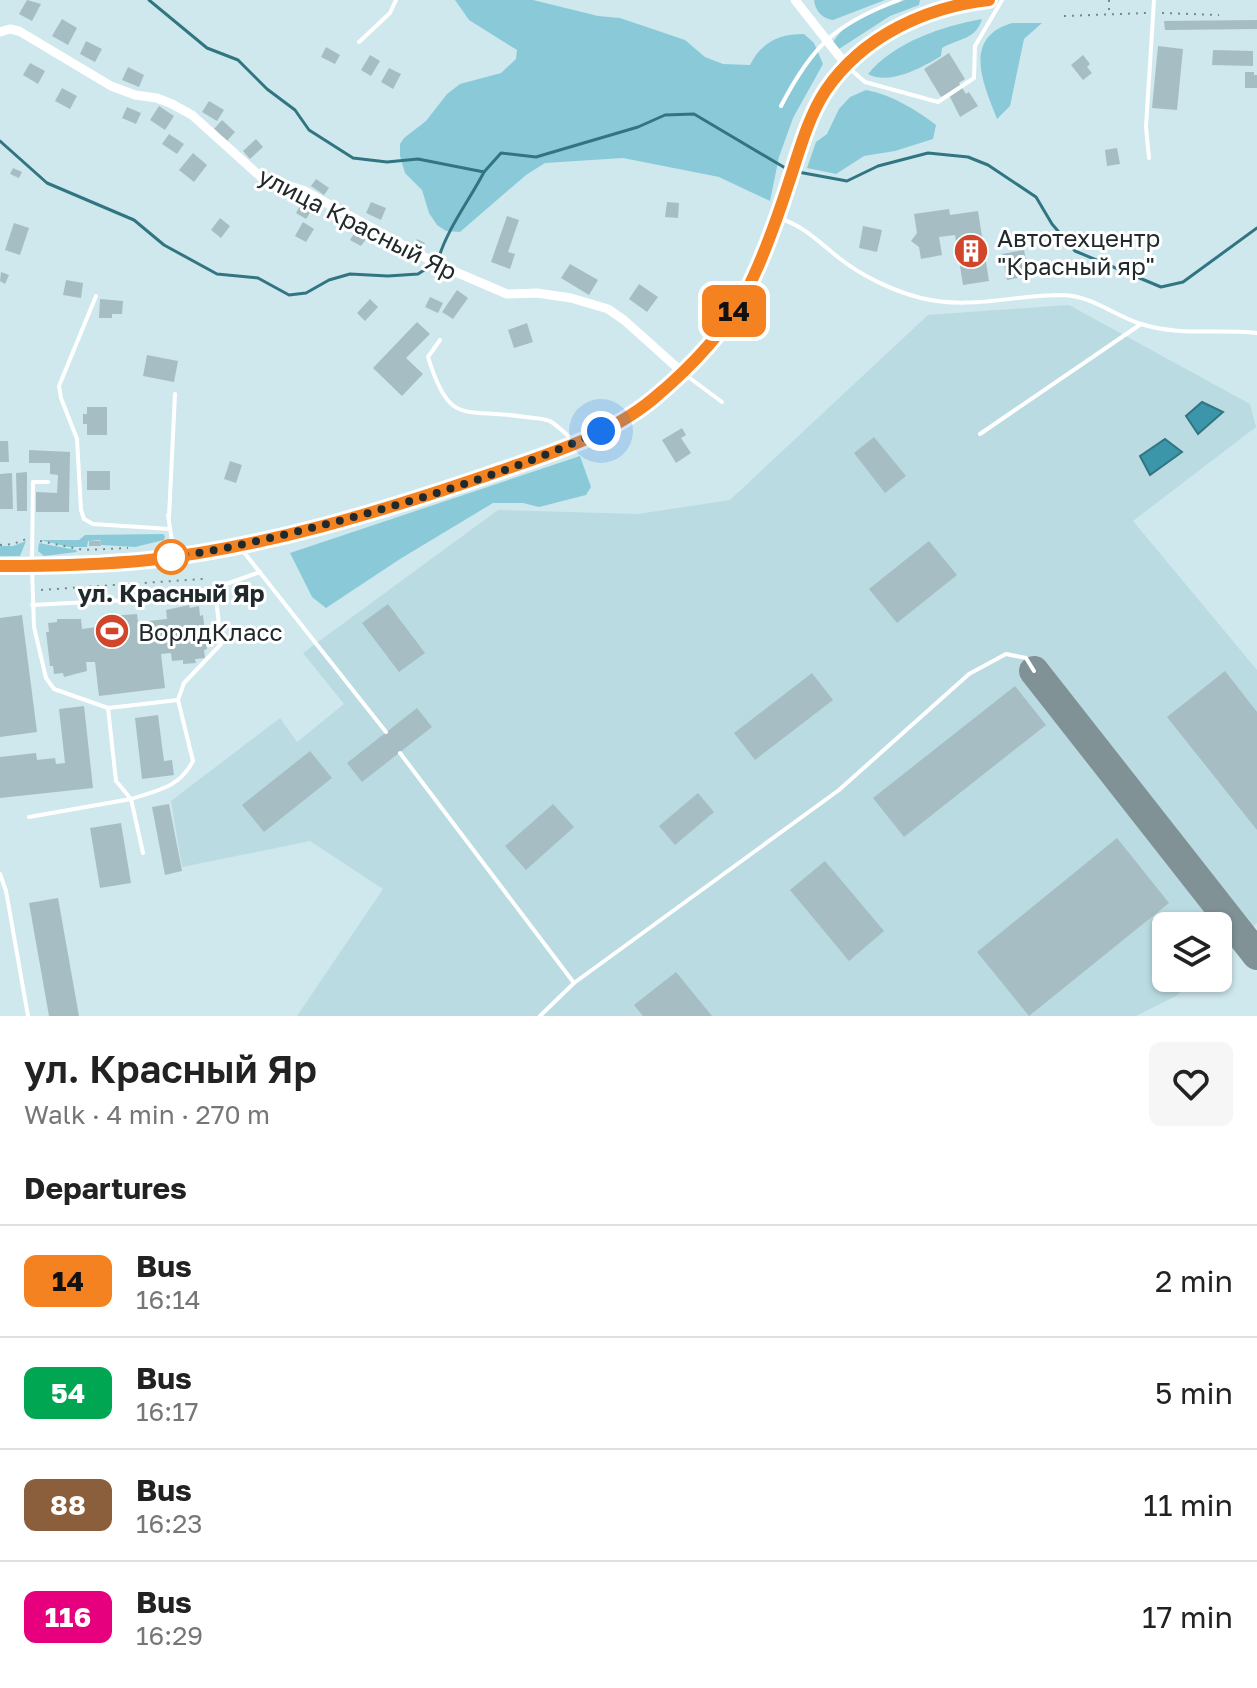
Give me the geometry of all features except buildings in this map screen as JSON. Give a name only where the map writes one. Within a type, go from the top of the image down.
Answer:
[{"type":"main road","points":[[0,566],[175,557],[239,546],[392,507],[553,453],[601,431],[652,400],[714,339],[740,302],[777,217],[800,147],[826,90],[847,66],[873,43],[937,4],[989,0]]},
{"type":"street","points":[[795,0],[847,66]]},
{"type":"street","name":"улица Красный Яр","points":[[0,32],[10,29],[19,31],[111,86],[172,104],[192,115],[262,178],[303,190],[437,264],[507,294],[537,293],[571,298],[608,309],[682,372]]},
{"type":"lane","points":[[359,42],[390,13],[396,0]]},
{"type":"lane","points":[[781,106],[800,70],[825,40],[865,13],[899,0]]},
{"type":"lane","points":[[847,66],[865,82],[938,102],[974,78],[975,46],[1002,0]]},
{"type":"lane","points":[[1149,158],[1146,127],[1154,0]]},
{"type":"lane","points":[[777,217],[799,224],[842,261],[879,282],[922,298],[976,304],[1063,295],[1091,300],[1141,324],[1179,331],[1257,333]]},
{"type":"lane","points":[[96,296],[59,386],[77,439],[81,510],[84,519],[93,524],[170,529]]},
{"type":"lane","points":[[980,434],[1141,324]]},
{"type":"lane","points":[[440,340],[428,357],[444,397],[457,408],[468,414],[509,415],[549,421],[576,442]]},
{"type":"lane","points":[[682,372],[722,402]]},
{"type":"lane","points":[[175,394],[168,515],[175,557]]},
{"type":"lane","points":[[48,482],[33,482],[32,539],[32,605],[46,678],[54,689],[108,708],[178,700]]},
{"type":"lane","points":[[239,546],[386,732]]},
{"type":"lane","points":[[32,605],[147,599],[215,588],[260,572]]},
{"type":"lane","points":[[29,817],[131,799],[176,783],[187,773],[193,761],[178,700],[184,683],[221,644],[215,588]]},
{"type":"lane","points":[[540,1016],[574,983],[839,790],[969,674],[1006,654],[1026,658],[1034,671]]},
{"type":"lane","points":[[108,708],[116,781],[131,799],[143,853]]},
{"type":"lane","points":[[400,753],[574,983]]},
{"type":"lane","points":[[0,874],[28,1016]]},
{"type":"path","points":[[1109,0],[1109,14]]},
{"type":"path","points":[[1064,16],[1153,13],[1219,15]]},
{"type":"path","points":[[0,545],[32,539],[84,550],[130,548]]},
{"type":"path","points":[[148,575],[149,583]]},
{"type":"path","points":[[32,590],[202,579],[215,588]]},
{"type":"shaded area","points":[[455,0],[533,0],[598,16],[620,18],[685,40],[705,57],[723,64],[750,65],[760,50],[772,41],[804,34],[814,43],[823,64],[793,118],[779,157],[770,201],[719,177],[623,158],[545,163],[526,175],[460,232],[446,231],[437,225],[429,213],[422,190],[405,173],[400,144],[426,121],[447,94],[460,84],[501,73],[516,59],[517,50],[469,20]]},
{"type":"shaded area","points":[[814,0],[885,0],[833,20],[820,14]]},
{"type":"shaded area","points":[[905,0],[920,0],[919,5],[890,16],[839,49],[831,46],[853,22]]},
{"type":"shaded area","points":[[982,19],[971,35],[942,48],[941,56],[916,70],[886,78],[868,74],[905,44],[951,26]]},
{"type":"shaded area","points":[[1012,23],[1042,23],[1024,39],[1010,106],[997,119],[982,77],[982,50],[996,30]]},
{"type":"shaded area","points":[[866,90],[894,99],[928,119],[936,125],[933,139],[895,151],[864,156],[836,174],[807,168],[816,142],[827,134],[839,109],[850,97]]},
{"type":"shaded area","points":[[1069,305],[1250,404],[1256,427],[1133,521],[1257,670],[1257,923],[1232,945],[1232,912],[1152,912],[1152,992],[1180,992],[1136,1016],[297,1016],[383,889],[310,841],[182,867],[171,801],[280,718],[297,742],[344,704],[303,653],[498,510],[638,514],[730,500],[928,315]]},
{"type":"shaded area","points":[[1202,402],[1223,412],[1198,434],[1186,416]]},
{"type":"shaded area","points":[[1165,439],[1182,452],[1150,475],[1140,456]]},
{"type":"shaded area","points":[[580,456],[591,487],[586,495],[539,507],[523,503],[493,503],[326,608],[312,597],[290,553]]},
{"type":"shaded area","points":[[163,534],[164,540],[135,547],[101,545],[100,540],[88,541],[87,547],[69,547],[40,540],[79,540],[85,535]]},
{"type":"shaded area","points":[[26,541],[20,556],[0,556],[0,546],[13,546]]},
{"type":"shaded area","points":[[39,543],[77,552],[44,556],[38,551]]},
{"type":"waterway","points":[[149,0],[207,48],[238,60],[267,89],[295,110],[309,130],[353,158],[387,162],[418,159],[484,172],[501,153],[536,157],[638,127],[665,115],[694,114],[787,169]]},
{"type":"waterway","points":[[0,141],[47,183],[134,220],[164,245],[217,274],[258,278],[289,295],[306,293],[329,280],[350,274],[418,274],[432,265]]},
{"type":"waterway","points":[[798,172],[847,181],[878,166],[928,153],[968,157],[988,165],[1036,197],[1052,224],[1075,251],[1161,287],[1183,282],[1257,228]]},
{"type":"waterway","points":[[438,260],[453,226],[484,172]]},
{"type":"taxiway","points":[[1034,671],[1257,955]]},
{"type":"bus line","name":"14","points":[[0,566],[146,560],[247,544],[392,507],[553,453],[629,415],[652,400],[695,360],[720,331],[746,292],[777,217],[800,147],[826,90],[873,43],[911,19],[938,8],[989,0]]},
{"type":"place","name":"Автотехцентр \"Красный яр\"","points":[[971,251]]},
{"type":"place","name":"ул. Красный Яр","points":[[171,557]]},
{"type":"place","name":"ВорлдКласс","points":[[112,631]]},
{"type":"route","points":[[171,557],[247,544],[392,507],[553,453],[601,431]]}]
